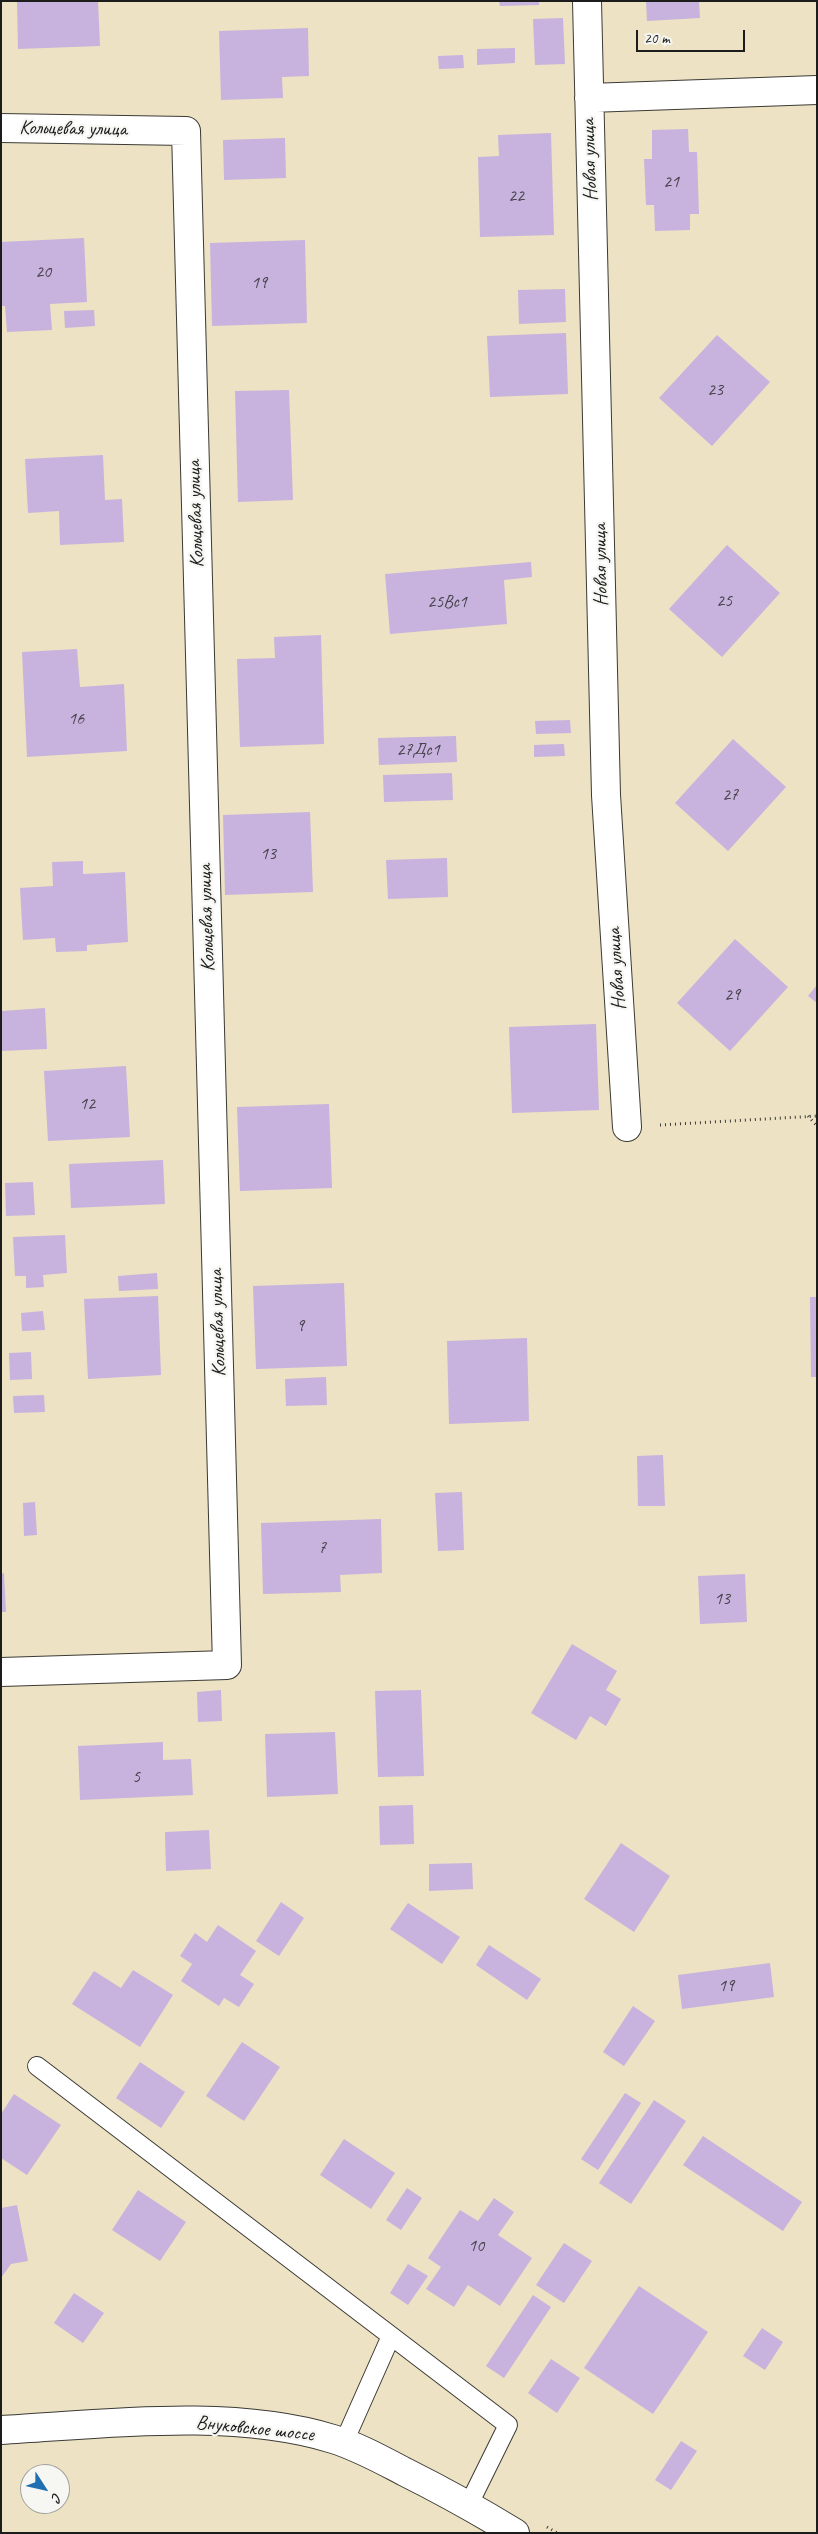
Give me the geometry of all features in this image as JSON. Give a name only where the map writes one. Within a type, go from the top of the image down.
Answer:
[{"type":"street","name":"Новая улица","points":[[587,1],[606,795],[627,1127]]},
{"type":"street","points":[[588,98],[817,90]]},
{"type":"street","name":"Кольцевая улица","points":[[1,128],[186,131],[227,1664],[1,1672]]},
{"type":"street","name":"Внуковское шоссе","points":[[1,2430],[160,2421],[259,2425],[310,2433],[344,2442],[469,2504],[514,2533]]},
{"type":"lane","points":[[37,2066],[508,2426],[469,2504]]},
{"type":"lane","points":[[344,2442],[391,2336]]},
{"type":"path","points":[[808,1116],[817,1126]]},
{"type":"path","points":[[627,1127],[817,1116]]},
{"type":"building","points":[[17,1],[98,1],[100,46],[18,49]]},
{"type":"building","points":[[499,1],[539,1],[539,5],[500,6]]},
{"type":"building","points":[[646,1],[699,1],[700,18],[647,21]]},
{"type":"building","points":[[563,18],[565,64],[535,65],[533,19]]},
{"type":"building","points":[[308,28],[309,76],[282,77],[283,98],[221,100],[219,31]]},
{"type":"building","points":[[515,48],[515,63],[477,65],[477,49]]},
{"type":"building","points":[[463,55],[464,68],[439,69],[438,56]]},
{"type":"building","points":[[688,129],[689,152],[697,152],[699,214],[690,214],[690,230],[655,231],[654,205],[646,205],[644,159],[652,159],[652,130]]},
{"type":"building","points":[[551,133],[554,235],[480,237],[478,157],[499,156],[498,135]]},
{"type":"building","points":[[285,138],[286,178],[224,180],[223,140]]},
{"type":"building","points":[[84,238],[87,302],[50,304],[52,330],[7,332],[5,306],[1,306],[1,242]]},
{"type":"building","points":[[305,240],[307,323],[212,326],[210,243]]},
{"type":"building","points":[[565,289],[566,322],[519,324],[518,290]]},
{"type":"building","points":[[94,310],[95,326],[65,328],[64,311]]},
{"type":"building","points":[[566,333],[568,394],[490,397],[487,336]]},
{"type":"building","points":[[717,335],[770,382],[712,446],[659,398]]},
{"type":"building","points":[[289,390],[293,500],[238,502],[235,391]]},
{"type":"building","points":[[103,455],[105,500],[122,499],[124,542],[60,545],[59,511],[28,513],[25,459]]},
{"type":"building","points":[[727,545],[780,593],[722,657],[669,609]]},
{"type":"building","points":[[531,562],[532,577],[504,580],[507,624],[390,634],[385,574]]},
{"type":"building","points":[[321,635],[324,744],[240,747],[237,659],[275,658],[274,637]]},
{"type":"building","points":[[77,649],[80,687],[124,684],[127,751],[27,757],[22,652]]},
{"type":"building","points":[[570,720],[571,733],[536,734],[535,721]]},
{"type":"building","points":[[456,736],[457,762],[379,765],[378,738]]},
{"type":"building","points":[[733,739],[786,787],[728,851],[675,803]]},
{"type":"building","points":[[564,744],[565,756],[534,757],[534,745]]},
{"type":"building","points":[[452,773],[453,800],[384,802],[383,775]]},
{"type":"building","points":[[310,812],[313,892],[225,895],[223,815]]},
{"type":"building","points":[[447,858],[448,897],[388,899],[386,860]]},
{"type":"building","points":[[83,861],[83,874],[125,872],[128,942],[87,945],[87,951],[56,952],[55,938],[23,940],[20,888],[53,886],[52,862]]},
{"type":"building","points":[[735,939],[788,987],[730,1051],[677,1003]]},
{"type":"building","points":[[817,985],[817,1003],[808,996]]},
{"type":"building","points":[[45,1008],[47,1049],[1,1051],[1,1011]]},
{"type":"building","points":[[596,1024],[599,1110],[512,1113],[509,1027]]},
{"type":"building","points":[[126,1066],[130,1137],[48,1141],[44,1071]]},
{"type":"building","points":[[329,1104],[332,1188],[240,1191],[237,1107]]},
{"type":"building","points":[[163,1160],[165,1204],[71,1208],[69,1164]]},
{"type":"building","points":[[33,1182],[35,1215],[6,1216],[5,1183]]},
{"type":"building","points":[[65,1235],[67,1273],[43,1275],[44,1287],[26,1288],[26,1276],[15,1276],[13,1237]]},
{"type":"building","points":[[157,1273],[158,1289],[119,1291],[118,1276]]},
{"type":"building","points":[[344,1283],[347,1366],[256,1369],[253,1286]]},
{"type":"building","points":[[158,1296],[161,1375],[88,1379],[84,1299]]},
{"type":"building","points":[[810,1297],[817,1297],[817,1377],[811,1377]]},
{"type":"building","points":[[43,1311],[45,1330],[22,1331],[21,1313]]},
{"type":"building","points":[[527,1338],[529,1421],[449,1424],[447,1341]]},
{"type":"building","points":[[31,1352],[32,1379],[10,1380],[9,1353]]},
{"type":"building","points":[[326,1377],[327,1405],[286,1406],[285,1379]]},
{"type":"building","points":[[44,1395],[45,1412],[14,1413],[13,1396]]},
{"type":"building","points":[[663,1455],[665,1506],[638,1506],[637,1456]]},
{"type":"building","points":[[462,1492],[464,1550],[438,1551],[435,1493]]},
{"type":"building","points":[[35,1502],[37,1535],[24,1536],[23,1503]]},
{"type":"building","points":[[381,1519],[382,1573],[340,1575],[341,1592],[263,1594],[261,1523]]},
{"type":"building","points":[[4,1573],[6,1612],[1,1612],[1,1574]]},
{"type":"building","points":[[745,1574],[747,1622],[700,1624],[698,1576]]},
{"type":"building","points":[[572,1644],[617,1671],[606,1690],[621,1699],[606,1726],[590,1716],[576,1740],[531,1713]]},
{"type":"building","points":[[221,1690],[222,1721],[198,1722],[197,1692]]},
{"type":"building","points":[[421,1690],[424,1776],[378,1777],[375,1691]]},
{"type":"building","points":[[335,1732],[338,1794],[267,1797],[265,1734]]},
{"type":"building","points":[[163,1742],[163,1760],[191,1759],[193,1795],[80,1800],[78,1746]]},
{"type":"building","points":[[413,1805],[414,1844],[380,1845],[379,1806]]},
{"type":"building","points":[[209,1830],[211,1869],[166,1871],[165,1832]]},
{"type":"building","points":[[621,1843],[670,1876],[634,1932],[584,1899]]},
{"type":"building","points":[[472,1863],[473,1889],[429,1891],[429,1864]]},
{"type":"building","points":[[281,1902],[304,1918],[279,1956],[256,1941]]},
{"type":"building","points":[[408,1903],[460,1937],[442,1964],[390,1929]]},
{"type":"building","points":[[218,1925],[256,1951],[240,1975],[254,1984],[239,2007],[224,1998],[219,2006],[181,1981],[192,1964],[180,1956],[195,1933],[207,1942]]},
{"type":"building","points":[[489,1945],[541,1979],[527,2000],[476,1965]]},
{"type":"building","points":[[770,1963],[774,1997],[682,2009],[678,1975]]},
{"type":"building","points":[[133,1970],[173,1995],[140,2047],[72,2004],[94,1971],[121,1988]]},
{"type":"building","points":[[633,2006],[655,2021],[624,2066],[603,2052]]},
{"type":"building","points":[[242,2042],[280,2067],[244,2121],[206,2096]]},
{"type":"building","points":[[140,2062],[185,2092],[161,2128],[116,2098]]},
{"type":"building","points":[[625,2093],[641,2103],[598,2170],[581,2159]]},
{"type":"building","points":[[14,2094],[61,2125],[27,2175],[1,2158],[1,2114]]},
{"type":"building","points":[[654,2100],[686,2121],[631,2204],[599,2183]]},
{"type":"building","points":[[703,2136],[802,2202],[783,2231],[683,2165]]},
{"type":"building","points":[[344,2139],[395,2173],[371,2209],[320,2175]]},
{"type":"building","points":[[407,2188],[422,2198],[401,2230],[386,2220]]},
{"type":"building","points":[[138,2190],[186,2222],[160,2261],[112,2230]]},
{"type":"building","points":[[494,2198],[514,2212],[498,2235],[532,2258],[500,2306],[468,2285],[454,2307],[426,2289],[441,2267],[428,2258],[460,2210],[478,2221]]},
{"type":"building","points":[[17,2205],[28,2261],[11,2264],[1,2278],[1,2208]]},
{"type":"building","points":[[564,2243],[592,2261],[564,2303],[536,2285]]},
{"type":"building","points":[[408,2264],[428,2276],[408,2305],[390,2293]]},
{"type":"building","points":[[639,2286],[708,2332],[653,2414],[584,2368]]},
{"type":"building","points":[[74,2293],[104,2313],[83,2343],[54,2323]]},
{"type":"building","points":[[533,2295],[551,2307],[504,2378],[486,2366]]},
{"type":"building","points":[[762,2328],[783,2342],[765,2370],[743,2356]]},
{"type":"building","points":[[551,2359],[580,2378],[557,2413],[528,2393]]},
{"type":"building","points":[[681,2441],[697,2451],[671,2490],[655,2480]]}]
